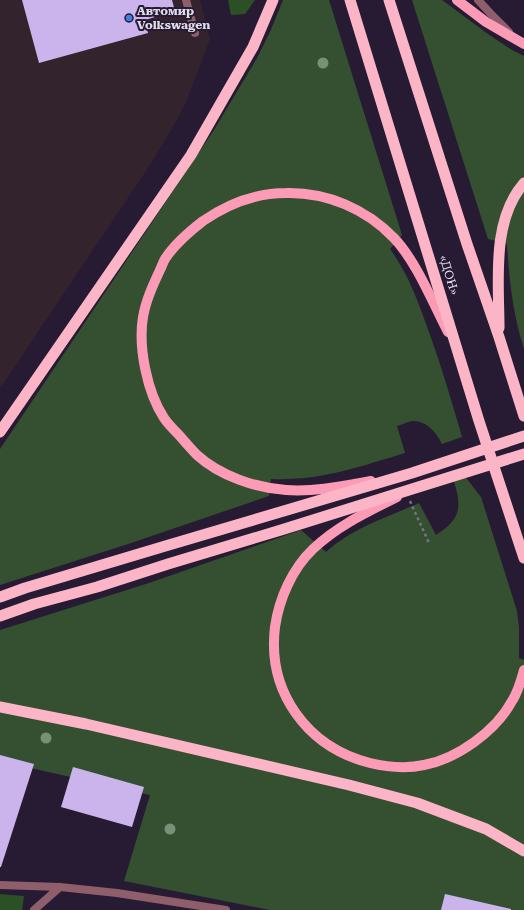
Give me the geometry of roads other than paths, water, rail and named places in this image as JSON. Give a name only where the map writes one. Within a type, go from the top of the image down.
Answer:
[{"type":"highway","points":[[0,432],[191,155],[253,47],[273,0]]},
{"type":"highway","name":"«ДОН»","points":[[350,0],[479,421],[524,557]]},
{"type":"highway","points":[[389,0],[524,416]]},
{"type":"highway","points":[[499,337],[499,247],[501,233],[505,218],[512,202],[524,183]]},
{"type":"highway","points":[[0,597],[183,540],[412,473],[524,436]]},
{"type":"highway","points":[[0,616],[34,604],[97,587],[524,454]]},
{"type":"highway","points":[[0,707],[86,724],[349,785],[417,803],[486,829],[524,851]]},
{"type":"main road","points":[[457,0],[486,22],[524,44]]},
{"type":"main road","points":[[412,473],[328,489],[284,490],[263,486],[230,476],[212,466],[197,455],[164,419],[151,391],[144,362],[142,332],[143,318],[150,291],[165,259],[173,250],[196,226],[223,209],[254,196],[272,193],[322,196],[336,200],[366,214],[383,227],[396,240],[415,268],[459,352]]},
{"type":"main road","points":[[418,487],[350,521],[338,529],[311,551],[294,574],[281,601],[277,614],[274,639],[274,652],[278,677],[288,701],[306,727],[320,740],[335,750],[380,765],[410,767],[440,761],[457,754],[470,746],[498,721],[512,702],[520,685],[524,670]]},
{"type":"main road","points":[[524,557],[524,562]]},
{"type":"street","points":[[186,0],[196,33]]},
{"type":"street","points":[[478,0],[501,25],[524,44]]},
{"type":"street","points":[[0,885],[60,887],[117,893],[226,910]]},
{"type":"street","points":[[34,910],[60,887]]},
{"type":"place","name":"Автомир Volkswagen","points":[[129,18]]}]
